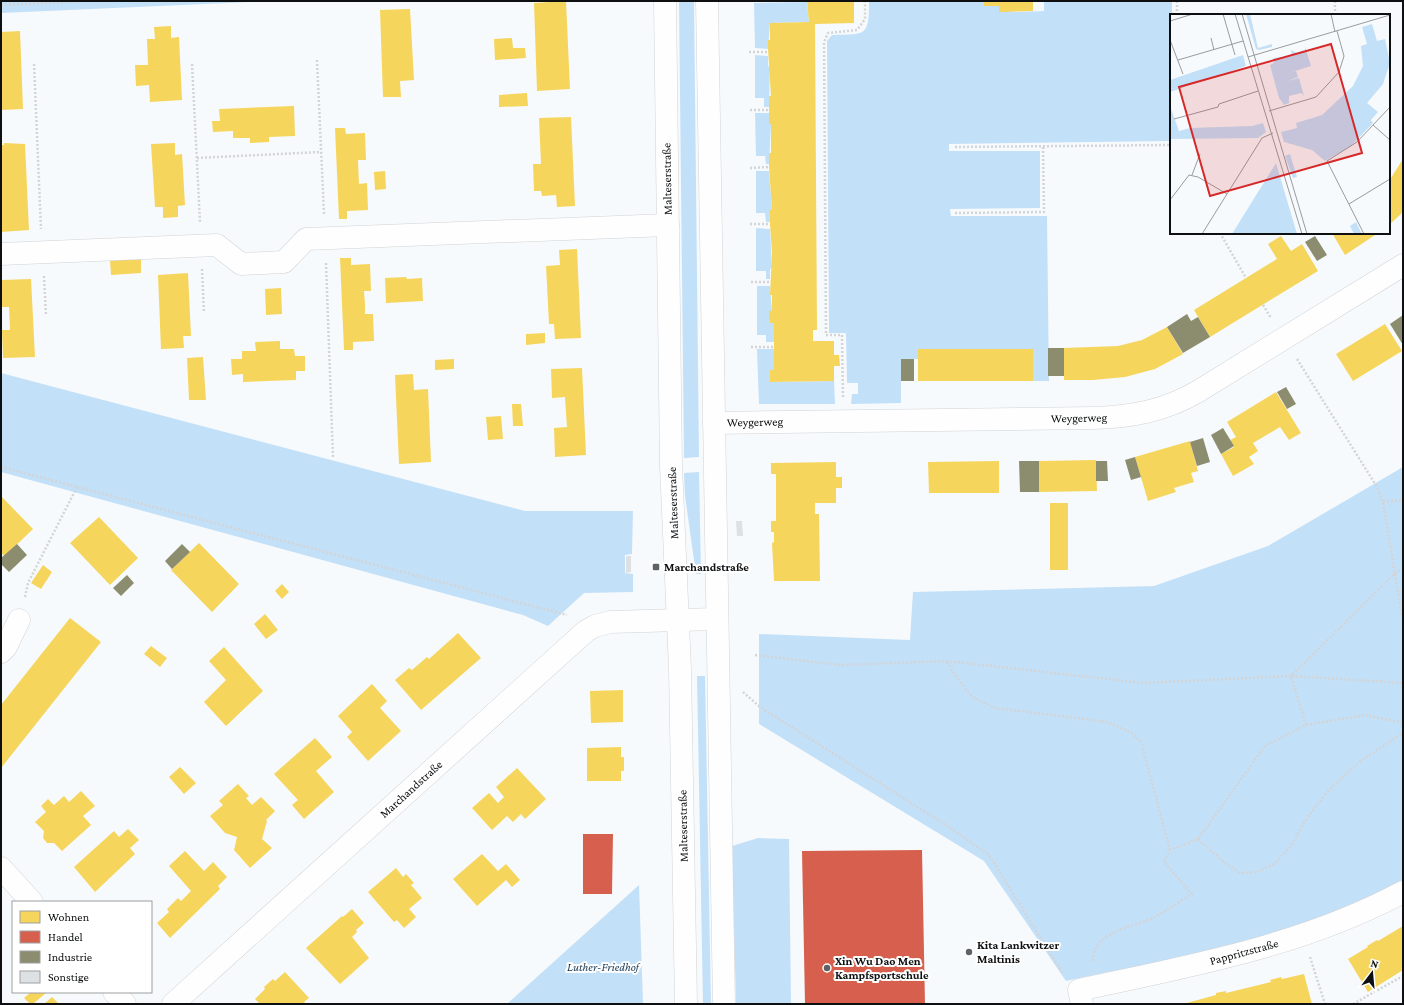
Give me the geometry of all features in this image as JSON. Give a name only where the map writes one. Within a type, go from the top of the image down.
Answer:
[{"type":"main road","name":"Malteserstraße","points":[[665,1],[671,466],[678,619],[686,1004]]},
{"type":"main road","points":[[708,1],[716,619],[724,1004]]},
{"type":"main road","points":[[1,254],[217,245],[241,264],[284,262],[306,239],[668,225]]},
{"type":"main road","name":"Weygerweg","points":[[714,423],[1094,418],[1144,414],[1167,406],[1197,392],[1403,265]]},
{"type":"main road","name":"Marchandstraße","points":[[172,1004],[586,631],[595,626],[610,622],[716,619]]},
{"type":"main road","points":[[1,652],[6,647],[19,620]]},
{"type":"main road","points":[[1,868],[31,901]]},
{"type":"main road","name":"Pappritzstraße","points":[[1080,997],[1269,947],[1323,928],[1403,892]]},
{"type":"main road","points":[[115,993],[125,1004]]},
{"type":"path","points":[[1,5],[94,1]]},
{"type":"path","points":[[844,398],[842,335],[826,335],[824,42],[828,33],[857,30],[865,19],[865,1]]},
{"type":"path","points":[[1177,1],[1177,14]]},
{"type":"path","points":[[1335,1],[1335,14]]},
{"type":"path","points":[[749,52],[768,52]]},
{"type":"path","points":[[34,64],[46,316]]},
{"type":"path","points":[[192,64],[204,313]]},
{"type":"path","points":[[750,110],[769,110]]},
{"type":"path","points":[[955,147],[1170,145]]},
{"type":"path","points":[[955,213],[1044,212],[1043,146]]},
{"type":"path","points":[[197,158],[320,152]]},
{"type":"path","points":[[750,168],[769,167]]},
{"type":"path","points":[[750,224],[770,224]]},
{"type":"path","points":[[1221,234],[1246,278]]},
{"type":"path","points":[[751,282],[770,282]]},
{"type":"path","points":[[1263,305],[1273,321]]},
{"type":"path","points":[[751,347],[774,347]]},
{"type":"path","points":[[1295,356],[1377,487],[1383,502],[1403,623]]},
{"type":"path","points":[[1,466],[570,616]]},
{"type":"path","points":[[19,620],[28,582],[77,487]]},
{"type":"path","points":[[1383,502],[1403,500]]},
{"type":"path","points":[[1291,676],[1394,574],[1403,568]]},
{"type":"path","points":[[755,655],[841,664],[947,661],[1143,683],[1291,676],[1403,683]]},
{"type":"path","points":[[760,707],[952,829],[989,855],[1067,981],[1080,997],[1093,975],[1093,958],[1100,943],[1116,931],[1154,918],[1192,894],[1164,862],[1170,850],[1142,742],[1132,733],[1108,722],[995,708],[972,697],[955,676],[947,661]]},
{"type":"path","points":[[1291,676],[1306,725]]},
{"type":"path","points":[[1170,850],[1198,839],[1265,746],[1306,725],[1366,715],[1403,723]]},
{"type":"path","points":[[1198,839],[1225,863],[1240,873],[1257,872],[1274,864],[1290,847],[1307,818],[1329,790],[1359,762],[1403,733]]},
{"type":"path","points":[[1310,956],[1325,1004]]},
{"type":"path","points":[[1353,1004],[1403,976]]},
{"type":"green space","points":[[1,1],[275,1],[1,13]]},
{"type":"green space","points":[[679,1],[694,1],[699,457],[684,458]]},
{"type":"green space","points":[[869,1],[984,1],[984,6],[999,6],[1012,12],[1044,11],[1044,1],[1172,1],[1172,14],[1170,14],[1170,141],[949,144],[949,151],[1040,151],[1040,208],[950,209],[951,216],[1047,216],[1049,381],[1033,381],[1033,349],[918,349],[918,359],[901,359],[901,403],[851,404],[852,394],[858,394],[858,383],[847,383],[846,333],[829,333],[827,41],[832,35],[852,34],[863,31],[868,21]]},
{"type":"green space","points":[[807,2],[809,22],[770,23],[768,49],[755,48],[754,3]]},
{"type":"green space","points":[[755,55],[768,56],[768,66],[770,67],[769,107],[764,107],[764,98],[755,98]]},
{"type":"green space","points":[[755,113],[769,113],[769,123],[771,124],[769,164],[766,164],[765,156],[756,156]]},
{"type":"green space","points":[[756,171],[769,171],[772,210],[769,211],[770,222],[766,222],[765,213],[756,213]]},
{"type":"green space","points":[[756,228],[770,229],[772,268],[770,269],[770,279],[766,279],[766,271],[756,271]]},
{"type":"green space","points":[[757,286],[770,286],[772,311],[770,311],[770,323],[774,323],[774,342],[766,342],[766,335],[757,335]]},
{"type":"green space","points":[[757,349],[774,349],[774,370],[770,382],[834,381],[835,404],[759,404]]},
{"type":"green space","points":[[1,373],[525,511],[633,511],[632,554],[625,555],[625,573],[633,574],[633,592],[584,593],[548,626],[523,615],[1,472]]},
{"type":"green space","points":[[1403,467],[1403,880],[1378,893],[1326,915],[1300,925],[1219,949],[1066,981],[984,861],[759,724],[759,634],[910,640],[913,592],[1154,586],[1268,546]]},
{"type":"green space","points":[[699,472],[701,574],[696,574],[685,496],[684,473]]},
{"type":"green space","points":[[697,676],[705,676],[711,1004],[703,1004]]},
{"type":"green space","points":[[758,838],[789,839],[791,1004],[736,1004],[732,846]]},
{"type":"green space","name":"Luther-Friedhof","points":[[639,885],[643,1004],[507,1004]]},
{"type":"building: Wohnen","points":[[566,1],[570,89],[537,91],[534,3]]},
{"type":"building: Wohnen","points":[[807,1],[854,1],[854,23],[815,24],[817,330],[813,330],[813,341],[834,341],[834,355],[839,355],[840,366],[834,366],[834,381],[770,382],[770,370],[774,370],[774,323],[770,323],[769,311],[772,311],[772,295],[770,295],[772,253],[769,210],[772,210],[769,167],[769,153],[771,153],[771,124],[769,124],[769,96],[771,96],[768,40],[770,40],[770,23],[809,22]]},
{"type":"building: Wohnen","points":[[984,1],[1033,1],[1033,11],[999,12],[999,6],[984,6]]},
{"type":"building: Wohnen","points":[[410,9],[414,80],[400,81],[401,97],[383,97],[380,10]]},
{"type":"building: Wohnen","points":[[171,26],[171,38],[179,37],[182,100],[150,102],[149,85],[136,86],[135,65],[148,65],[147,39],[155,39],[154,27]]},
{"type":"building: Wohnen","points":[[20,31],[23,109],[1,110],[1,32]]},
{"type":"building: Wohnen","points":[[512,38],[513,48],[525,48],[526,58],[495,60],[494,39]]},
{"type":"building: Wohnen","points":[[527,93],[528,106],[499,107],[499,95]]},
{"type":"building: Wohnen","points":[[294,106],[295,136],[269,137],[269,142],[250,143],[250,138],[233,138],[233,131],[213,132],[212,121],[220,121],[219,109]]},
{"type":"building: Wohnen","points":[[571,117],[575,206],[557,207],[556,195],[542,196],[541,191],[534,191],[533,164],[541,164],[539,118]]},
{"type":"building: Wohnen","points":[[335,128],[345,128],[346,134],[365,133],[366,160],[358,160],[359,184],[367,183],[368,210],[347,211],[347,219],[339,219]]},
{"type":"building: Wohnen","points":[[4,143],[25,144],[29,230],[1,232],[1,145],[4,145]]},
{"type":"building: Wohnen","points":[[175,143],[175,155],[182,154],[185,205],[178,206],[178,217],[163,218],[163,207],[155,207],[151,144]]},
{"type":"building: Wohnen","points":[[1403,159],[1403,212],[1390,224],[1390,179]]},
{"type":"building: Wohnen","points":[[385,171],[386,189],[375,190],[374,172]]},
{"type":"building: Wohnen","points":[[1333,234],[1376,234],[1345,255]]},
{"type":"building: Wohnen","points":[[1281,236],[1291,251],[1302,244],[1318,271],[1210,337],[1194,310],[1277,259],[1268,244]]},
{"type":"building: Wohnen","points":[[577,249],[581,338],[555,339],[554,324],[549,324],[546,266],[560,265],[559,250]]},
{"type":"building: Wohnen","points":[[340,258],[351,258],[351,265],[370,264],[371,291],[364,291],[365,314],[373,314],[374,341],[353,342],[353,350],[344,350]]},
{"type":"building: Wohnen","points":[[141,259],[141,273],[111,275],[110,260]]},
{"type":"building: Wohnen","points":[[188,273],[191,336],[183,336],[184,348],[161,349],[158,275]]},
{"type":"building: Wohnen","points":[[406,277],[407,279],[422,278],[423,301],[386,303],[385,278]]},
{"type":"building: Wohnen","points":[[31,279],[35,357],[3,358],[2,330],[10,330],[9,307],[1,307],[1,280]]},
{"type":"building: Wohnen","points":[[281,288],[282,314],[266,315],[265,289]]},
{"type":"building: Wohnen","points":[[1385,324],[1402,351],[1353,381],[1336,354]]},
{"type":"building: Wohnen","points":[[1167,327],[1183,354],[1155,369],[1125,377],[1093,380],[1064,380],[1064,348],[1118,346],[1142,340]]},
{"type":"building: Wohnen","points":[[545,333],[545,343],[526,345],[526,334]]},
{"type":"building: Wohnen","points":[[280,341],[280,349],[294,349],[295,356],[305,356],[305,371],[296,371],[296,380],[243,382],[243,374],[232,375],[231,359],[242,359],[242,351],[256,351],[255,342]]},
{"type":"building: Wohnen","points":[[918,349],[1033,349],[1033,381],[918,381]]},
{"type":"building: Wohnen","points":[[203,357],[206,400],[189,400],[187,358]]},
{"type":"building: Wohnen","points":[[454,359],[454,369],[435,370],[435,360]]},
{"type":"building: Wohnen","points":[[582,368],[586,455],[555,457],[554,428],[567,427],[565,397],[552,398],[551,369]]},
{"type":"building: Wohnen","points":[[413,374],[414,390],[428,389],[431,462],[399,464],[395,375]]},
{"type":"building: Wohnen","points":[[1276,392],[1301,433],[1289,440],[1280,427],[1253,443],[1258,451],[1249,457],[1254,464],[1233,476],[1221,454],[1234,447],[1230,440],[1236,437],[1227,422]]},
{"type":"building: Wohnen","points":[[512,404],[521,404],[523,426],[513,426]]},
{"type":"building: Wohnen","points":[[501,416],[503,439],[488,440],[486,417]]},
{"type":"building: Wohnen","points":[[1190,441],[1198,471],[1191,473],[1194,482],[1174,488],[1176,492],[1148,501],[1135,457]]},
{"type":"building: Wohnen","points":[[1096,460],[1097,491],[1039,492],[1039,461]]},
{"type":"building: Wohnen","points":[[999,461],[999,493],[929,493],[928,462]]},
{"type":"building: Wohnen","points":[[836,462],[836,477],[842,477],[842,488],[836,488],[836,503],[815,503],[815,514],[819,514],[820,581],[774,581],[772,543],[774,542],[774,532],[771,532],[771,521],[776,521],[776,474],[771,474],[771,463]]},
{"type":"building: Wohnen","points":[[1,496],[33,529],[5,556],[1,553]]},
{"type":"building: Wohnen","points":[[1050,503],[1068,503],[1068,570],[1050,570]]},
{"type":"building: Wohnen","points":[[99,517],[138,558],[110,585],[70,543]]},
{"type":"building: Wohnen","points":[[199,543],[239,584],[212,612],[171,570]]},
{"type":"building: Wohnen","points":[[43,565],[52,572],[41,589],[31,583]]},
{"type":"building: Wohnen","points":[[282,584],[289,592],[282,599],[275,591]]},
{"type":"building: Wohnen","points":[[265,614],[278,630],[266,639],[254,624]]},
{"type":"building: Wohnen","points":[[70,618],[101,642],[1,768],[1,705]]},
{"type":"building: Wohnen","points":[[458,633],[481,658],[421,710],[395,680],[409,668],[412,670],[427,657],[429,659]]},
{"type":"building: Wohnen","points":[[151,646],[167,658],[160,667],[144,654]]},
{"type":"building: Wohnen","points":[[224,647],[263,691],[226,726],[204,702],[226,680],[209,661]]},
{"type":"building: Wohnen","points":[[372,684],[387,701],[380,708],[401,731],[368,761],[347,737],[352,732],[338,716]]},
{"type":"building: Wohnen","points":[[623,690],[623,722],[591,723],[590,691]]},
{"type":"building: Wohnen","points":[[315,738],[332,757],[316,771],[334,792],[304,819],[292,805],[298,800],[274,774]]},
{"type":"building: Wohnen","points":[[621,747],[621,757],[624,757],[624,771],[621,771],[621,781],[587,781],[587,748]]},
{"type":"building: Wohnen","points":[[180,767],[196,783],[184,794],[169,777]]},
{"type":"building: Wohnen","points":[[517,768],[546,799],[525,819],[521,814],[513,822],[507,816],[492,830],[472,808],[489,793],[498,803],[504,797],[496,787]]},
{"type":"building: Wohnen","points":[[238,784],[249,796],[246,798],[252,805],[261,797],[275,811],[266,820],[262,839],[272,848],[250,868],[234,850],[237,837],[225,833],[210,816],[223,805],[219,801]]},
{"type":"building: Wohnen","points":[[81,791],[95,806],[83,816],[91,825],[62,851],[54,843],[47,843],[43,838],[44,831],[35,822],[46,812],[41,806],[48,799],[54,805],[64,796],[69,802]]},
{"type":"building: Wohnen","points":[[128,829],[139,840],[130,848],[135,854],[95,892],[74,867],[114,831],[119,837]]},
{"type":"building: Wohnen","points":[[185,851],[204,871],[213,862],[227,877],[218,886],[220,889],[170,938],[157,923],[169,912],[167,909],[178,898],[181,901],[191,891],[169,866]]},
{"type":"building: Wohnen","points":[[482,854],[498,871],[506,864],[520,880],[512,887],[506,880],[477,906],[453,879]]},
{"type":"building: Wohnen","points":[[396,868],[403,877],[406,874],[414,883],[411,885],[422,898],[409,909],[416,917],[404,928],[397,920],[394,922],[368,892]]},
{"type":"building: Wohnen","points":[[352,909],[364,923],[356,930],[357,932],[352,937],[369,958],[340,984],[306,948]]},
{"type":"building: Wohnen","points":[[1403,926],[1403,970],[1368,992],[1348,959],[1377,940],[1378,941]]},
{"type":"building: Wohnen","points":[[285,972],[309,998],[304,1002],[306,1004],[260,1004],[255,999],[265,989],[264,987],[273,979],[275,981]]},
{"type":"building: Wohnen","points":[[1304,974],[1312,1004],[1183,1004],[1216,995],[1216,993],[1226,991],[1226,993],[1271,982],[1270,980],[1281,977],[1282,979]]},
{"type":"building: Wohnen","points":[[30,993],[46,993],[33,1004],[30,1004],[24,998]]},
{"type":"building: Wohnen","points":[[52,997],[59,1004],[44,1004]]},
{"type":"building: Handel","points":[[583,834],[613,834],[612,894],[583,894]]},
{"type":"building: Handel","points":[[922,850],[925,1004],[805,1004],[802,851]]},
{"type":"building: Industrie","points":[[1315,236],[1327,255],[1317,261],[1305,242]]},
{"type":"building: Industrie","points":[[1187,314],[1191,321],[1198,317],[1210,337],[1183,353],[1167,327]]},
{"type":"building: Industrie","points":[[1403,315],[1403,345],[1390,324]]},
{"type":"building: Industrie","points":[[1048,348],[1064,348],[1064,376],[1048,376]]},
{"type":"building: Industrie","points":[[901,359],[914,359],[914,381],[901,381]]},
{"type":"building: Industrie","points":[[1286,387],[1296,404],[1287,409],[1277,392]]},
{"type":"building: Industrie","points":[[1223,428],[1234,446],[1221,454],[1211,435]]},
{"type":"building: Industrie","points":[[1203,438],[1210,462],[1197,466],[1190,442]]},
{"type":"building: Industrie","points":[[1135,457],[1141,477],[1131,480],[1125,460]]},
{"type":"building: Industrie","points":[[1019,461],[1039,461],[1039,492],[1020,492]]},
{"type":"building: Industrie","points":[[1096,461],[1107,461],[1108,481],[1096,481]]},
{"type":"building: Industrie","points":[[17,544],[27,555],[9,572],[1,564],[1,558]]},
{"type":"building: Industrie","points":[[182,544],[190,552],[172,569],[165,561]]},
{"type":"building: Industrie","points":[[127,575],[134,583],[121,596],[113,588]]},
{"type":"building: Sonstige","points":[[736,521],[742,521],[743,536],[737,536]]},
{"type":"building: Sonstige","points":[[626,556],[631,556],[631,572],[626,573]]},
{"type":"place","name":"Marchandstraße","points":[[656,567]]},
{"type":"place","name":"Kita Lankwitzer Maltinis","points":[[969,952]]},
{"type":"place","name":"Xin Wu Dao Men Kampfsportschule","points":[[827,968]]}]
